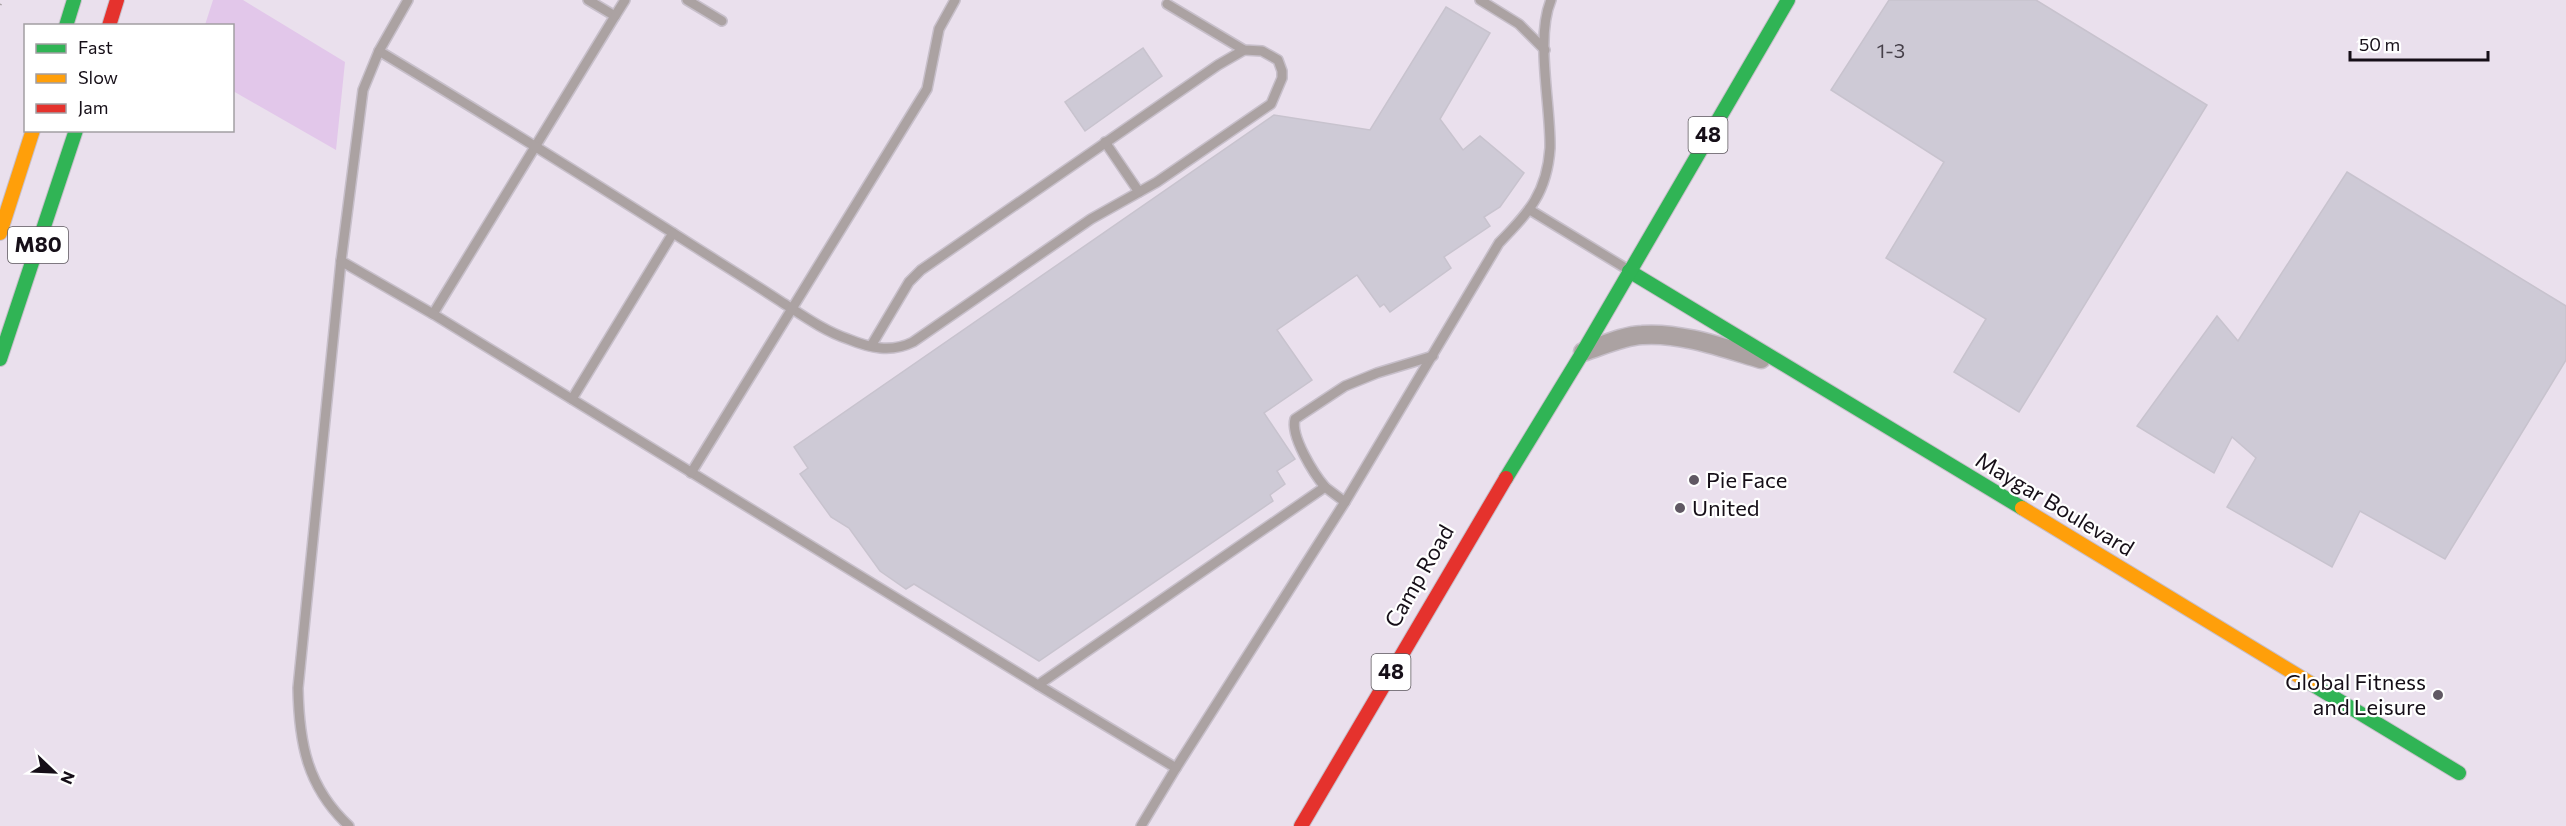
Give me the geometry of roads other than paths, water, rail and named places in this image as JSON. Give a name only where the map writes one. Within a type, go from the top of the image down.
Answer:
[{"type":"main road","points":[[67,24],[74,0]]},
{"type":"main road","points":[[110,24],[117,0]]},
{"type":"main road","name":"Camp Road","points":[[1300,826],[1583,352],[1788,0]]},
{"type":"main road","name":"M80","points":[[0,233],[32,132]]},
{"type":"main road","name":"M80","points":[[0,359],[75,132]]},
{"type":"main road","name":"Maygar Boulevard","points":[[1629,271],[2459,773]]},
{"type":"street","points":[[1583,352],[1639,335],[1654,334],[1717,345],[1789,368]]},
{"type":"lane","points":[[349,826],[330,809],[318,789],[307,760],[299,726],[298,688],[341,261],[362,99],[378,51],[408,0]]},
{"type":"lane","points":[[588,0],[615,16]]},
{"type":"lane","points":[[433,315],[625,0]]},
{"type":"lane","points":[[687,0],[722,21]]},
{"type":"lane","points":[[691,473],[927,89],[939,29],[955,0]]},
{"type":"lane","points":[[1480,0],[1519,24],[1545,50]]},
{"type":"lane","points":[[1141,826],[1345,502],[1499,243],[1530,210],[1540,192],[1549,164],[1545,14],[1551,0]]},
{"type":"lane","points":[[378,51],[503,126],[534,148],[791,308],[846,339],[871,346],[899,349],[913,342],[1091,219],[1186,163],[1271,104],[1282,81],[1281,64],[1262,51],[1244,50],[1167,4]]},
{"type":"lane","points":[[871,346],[909,282],[921,270],[1105,142],[1244,50]]},
{"type":"lane","points":[[1105,142],[1139,192]]},
{"type":"lane","points":[[1530,210],[1629,271]]},
{"type":"lane","points":[[572,399],[673,233]]},
{"type":"lane","points":[[341,261],[572,399],[1176,768]]},
{"type":"lane","points":[[1345,502],[1325,487],[1315,474],[1294,428],[1295,419],[1345,386],[1377,373],[1433,356]]},
{"type":"lane","points":[[1038,685],[1325,487]]},
{"type":"place","name":"Pie Face","points":[[1694,480]]},
{"type":"place","name":"United","points":[[1680,508]]},
{"type":"place","name":"Global Fitness and Leisure","points":[[2438,695]]}]
